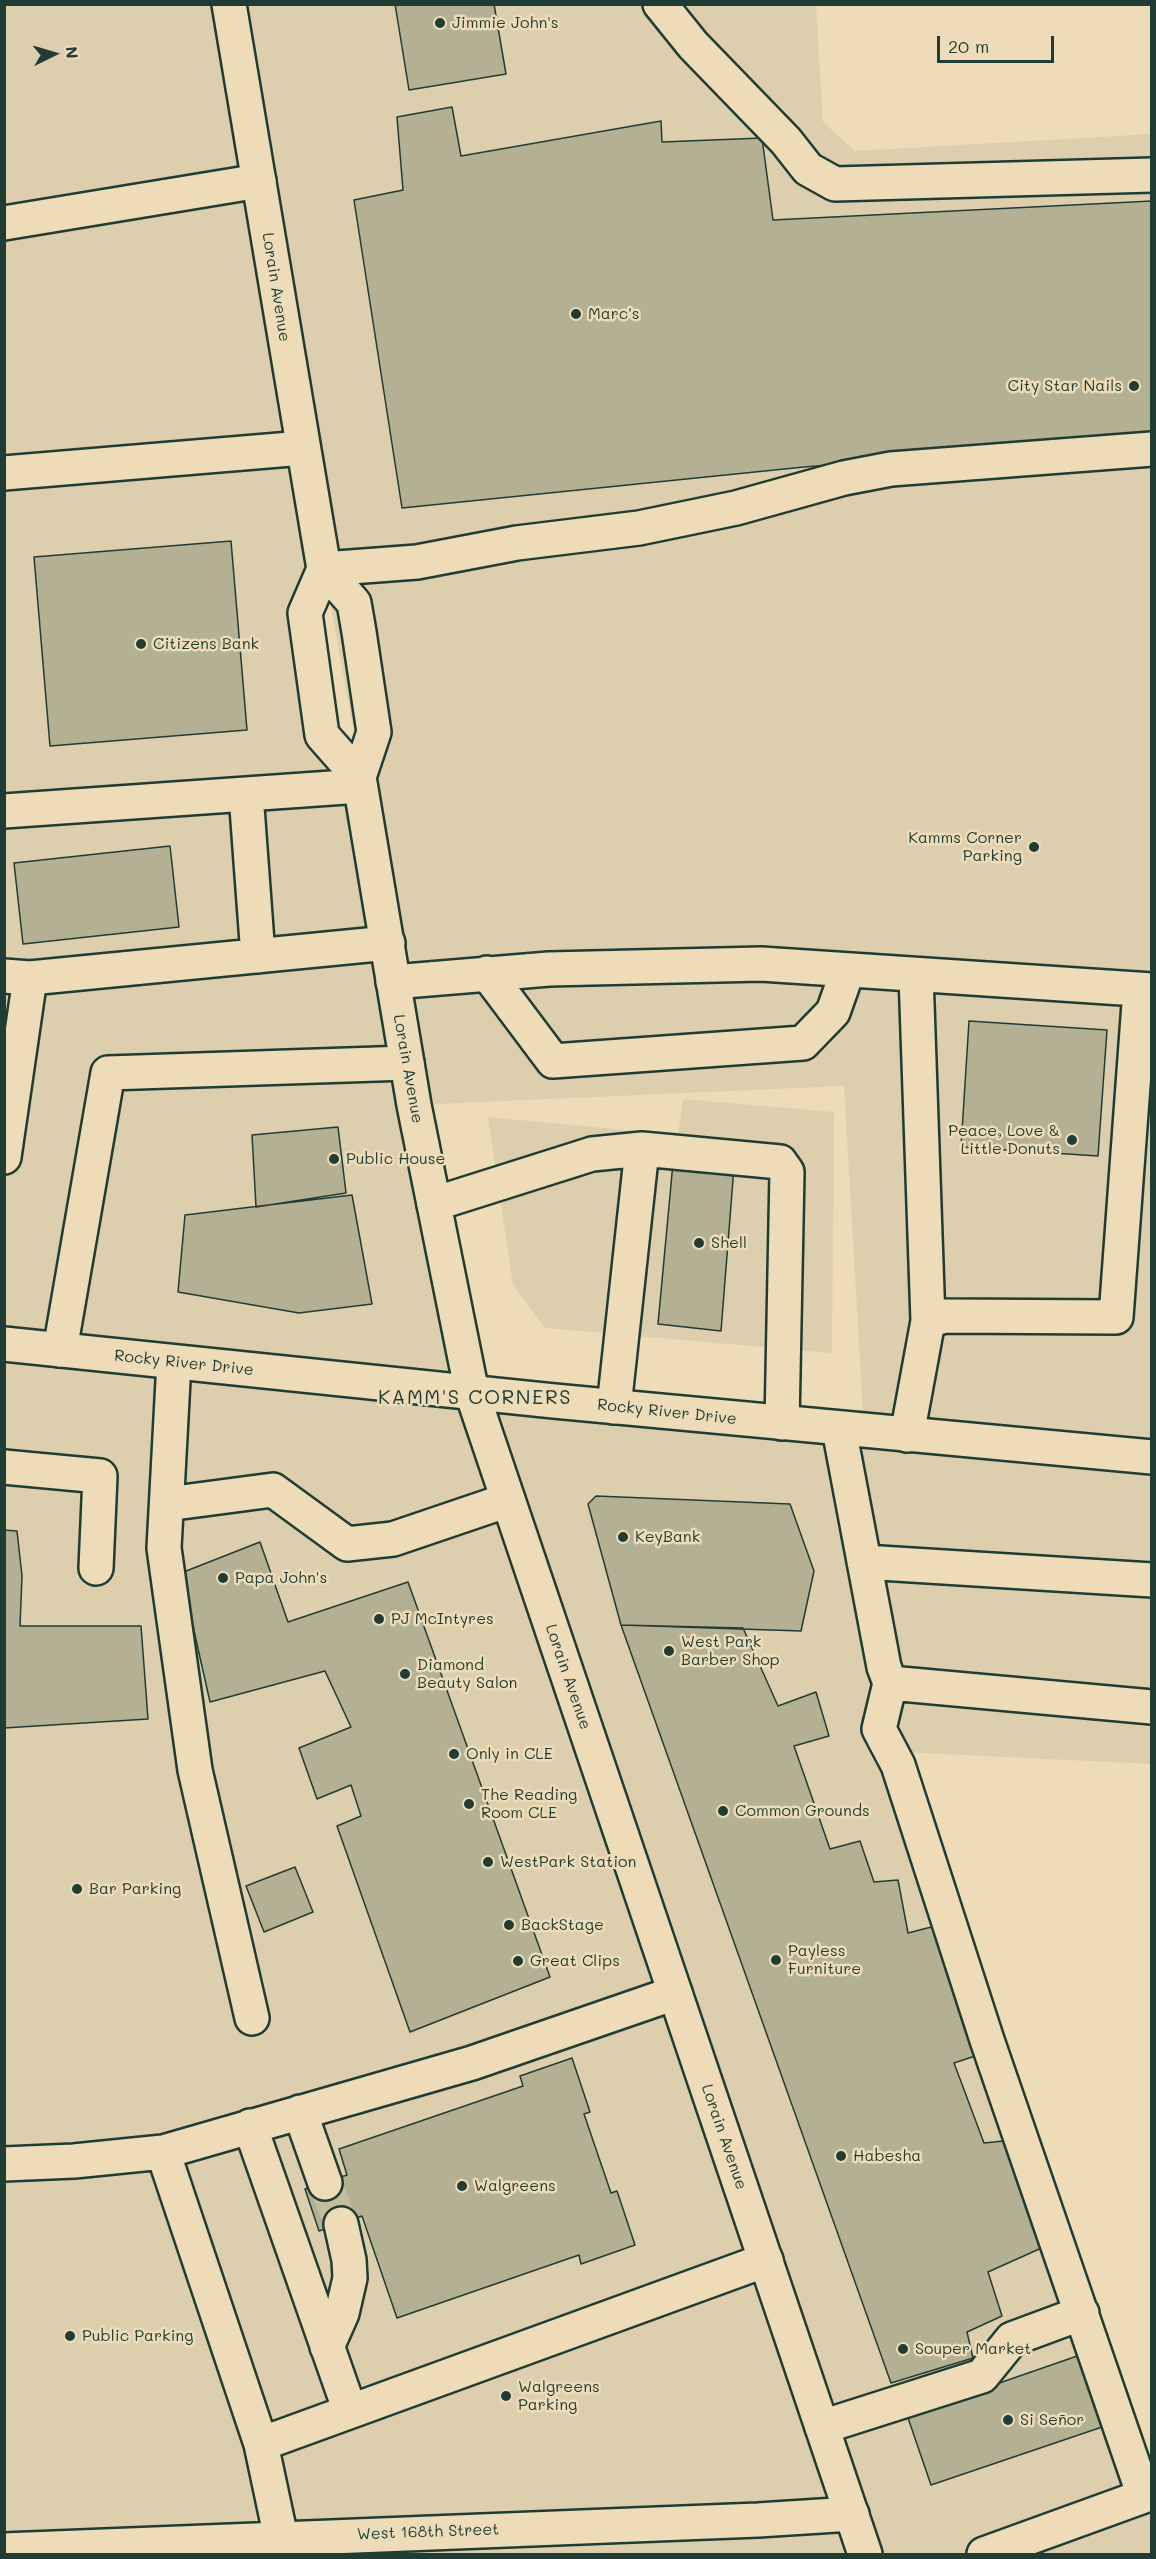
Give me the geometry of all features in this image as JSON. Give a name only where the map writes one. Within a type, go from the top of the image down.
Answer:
[{"type":"main road","name":"Lorain Avenue","points":[[229,4],[324,569],[354,603],[374,732],[360,781],[407,1063],[472,1393],[865,2554]]},
{"type":"main road","points":[[660,4],[693,45],[786,141],[808,169],[835,184],[1152,175]]},
{"type":"main road","points":[[4,223],[259,181]]},
{"type":"main road","points":[[4,473],[303,448]]},
{"type":"main road","points":[[360,781],[322,735],[304,613],[324,569],[417,562],[517,543],[639,528],[736,508],[844,478],[891,469],[1152,449]]},
{"type":"main road","points":[[4,811],[246,794],[360,781]]},
{"type":"main road","points":[[246,794],[258,956]]},
{"type":"main road","points":[[4,1157],[17,977],[388,943]]},
{"type":"main road","points":[[393,982],[549,969],[738,964],[1146,990],[1116,1317],[945,1316],[928,1320]]},
{"type":"main road","points":[[488,974],[553,1061],[803,1043],[833,1012],[848,970]]},
{"type":"main road","points":[[907,1435],[928,1320],[916,975]]},
{"type":"main road","points":[[60,1350],[108,1073],[407,1063]]},
{"type":"main road","points":[[614,1407],[642,1149]]},
{"type":"main road","points":[[434,1203],[592,1154],[642,1149],[780,1162],[787,1172],[782,1423]]},
{"type":"main road","name":"Rocky River Drive","points":[[4,1344],[614,1407],[1152,1457]]},
{"type":"main road","points":[[174,1362],[164,1548],[195,1770],[252,2018]]},
{"type":"main road","points":[[839,1429],[884,1667],[890,1683],[879,1729],[897,1764],[987,2040],[1144,2496],[984,2554]]},
{"type":"main road","points":[[4,1467],[99,1476],[96,1568]]},
{"type":"main road","points":[[167,1504],[273,1490],[347,1544],[393,1539],[508,1500]]},
{"type":"main road","points":[[864,1562],[1152,1580]]},
{"type":"main road","points":[[890,1683],[1152,1707]]},
{"type":"main road","points":[[4,2155],[5,2164],[74,2162],[163,2152],[472,2063],[675,1993]]},
{"type":"main road","points":[[300,2112],[325,2182]]},
{"type":"main road","points":[[249,2126],[350,2411]]},
{"type":"main road","points":[[163,2152],[261,2444],[281,2538]]},
{"type":"main road","points":[[327,2347],[342,2313],[350,2278],[349,2260],[341,2223]]},
{"type":"main road","points":[[261,2444],[766,2260]]},
{"type":"main road","points":[[822,2427],[982,2376],[1012,2339],[1082,2313]]},
{"type":"main road","name":"West 168th Street","points":[[4,2550],[281,2538],[409,2544],[498,2542],[852,2514]]},
{"type":"shaded area","points":[[5,5],[222,5],[391,1029],[462,1405],[1151,1469],[1151,1764],[901,1752],[1151,2496],[1151,2554],[5,2554]]},
{"type":"shaded area","points":[[230,5],[816,5],[823,122],[855,151],[1151,134],[1151,1457],[864,1431],[844,1086],[414,1105],[392,943],[324,569]]},
{"type":"shaded area","points":[[683,1099],[834,1112],[832,1353],[545,1328],[513,1285],[488,1117],[678,1135]]},
{"type":"building","points":[[395,4],[494,4],[506,74],[409,90]]},
{"type":"building","points":[[452,107],[461,156],[661,121],[662,142],[762,138],[773,220],[1152,201],[1152,438],[804,467],[402,508],[354,200],[403,190],[397,117]]},
{"type":"building","name":"Citizens Bank","points":[[231,541],[247,730],[50,746],[34,557]]},
{"type":"building","points":[[170,846],[179,927],[23,944],[14,863]]},
{"type":"building","points":[[969,1021],[1107,1030],[1098,1156],[961,1147]]},
{"type":"building","points":[[338,1127],[346,1193],[256,1207],[252,1135]]},
{"type":"building","points":[[673,1163],[734,1167],[721,1331],[658,1324]]},
{"type":"building","points":[[352,1195],[372,1304],[299,1313],[178,1292],[185,1215]]},
{"type":"building","points":[[596,1496],[790,1504],[814,1571],[801,1631],[621,1625],[588,1504]]},
{"type":"building","points":[[4,1530],[17,1531],[22,1576],[20,1626],[141,1626],[148,1719],[4,1728]]},
{"type":"building","points":[[260,1542],[288,1622],[408,1582],[550,1977],[410,2032],[337,1826],[361,1816],[351,1785],[317,1799],[299,1748],[351,1727],[325,1671],[210,1702],[181,1573]]},
{"type":"building","points":[[621,1625],[743,1628],[778,1706],[816,1692],[829,1736],[794,1746],[830,1849],[860,1841],[874,1882],[898,1880],[908,1933],[939,1925],[984,2053],[954,2063],[984,2143],[1013,2140],[1046,2246],[988,2272],[1002,2316],[967,2332],[973,2358],[891,2383]]},
{"type":"building","points":[[295,1867],[313,1912],[264,1932],[246,1886]]},
{"type":"building","name":"Walgreens","points":[[572,2058],[590,2112],[584,2114],[611,2193],[617,2191],[635,2245],[581,2264],[579,2255],[397,2318],[362,2216],[319,2231],[305,2189],[347,2175],[339,2149],[523,2086],[520,2076]]},
{"type":"building","name":"Si Señor","points":[[1083,2354],[1108,2425],[931,2485],[907,2415]]},
{"type":"tunnel","points":[[325,2183],[341,2224]]},
{"type":"place","name":"Jimmie John's","points":[[440,23]]},
{"type":"place","name":"Marc's","points":[[576,314]]},
{"type":"place","name":"City Star Nails","points":[[1134,386]]},
{"type":"place","name":"Citizens Bank","points":[[141,644]]},
{"type":"place","name":"Kamms Corner Parking","points":[[1034,847]]},
{"type":"place","name":"Peace, Love & Little Donuts","points":[[1072,1140]]},
{"type":"place","name":"Public House","points":[[334,1159]]},
{"type":"place","name":"Shell","points":[[699,1243]]},
{"type":"place","name":"KeyBank","points":[[623,1537]]},
{"type":"place","name":"Papa John's","points":[[223,1578]]},
{"type":"place","name":"PJ McIntyres","points":[[379,1619]]},
{"type":"place","name":"West Park Barber Shop","points":[[669,1651]]},
{"type":"place","name":"Diamond Beauty Salon","points":[[405,1674]]},
{"type":"place","name":"Only in CLE","points":[[454,1754]]},
{"type":"place","name":"The Reading Room CLE","points":[[469,1804]]},
{"type":"place","name":"Common Grounds","points":[[723,1811]]},
{"type":"place","name":"WestPark Station","points":[[488,1862]]},
{"type":"place","name":"Bar Parking","points":[[77,1889]]},
{"type":"place","name":"BackStage","points":[[509,1925]]},
{"type":"place","name":"Payless Furniture","points":[[776,1960]]},
{"type":"place","name":"Great Clips","points":[[518,1961]]},
{"type":"place","name":"Habesha","points":[[841,2156]]},
{"type":"place","name":"Walgreens","points":[[462,2186]]},
{"type":"place","name":"Public Parking","points":[[70,2336]]},
{"type":"place","name":"Souper Market","points":[[903,2349]]},
{"type":"place","name":"Walgreens Parking","points":[[506,2396]]},
{"type":"place","name":"Si Señor","points":[[1008,2420]]},
{"type":"district","name":"KAMM'S CORNERS","points":[[475,1398]]}]
